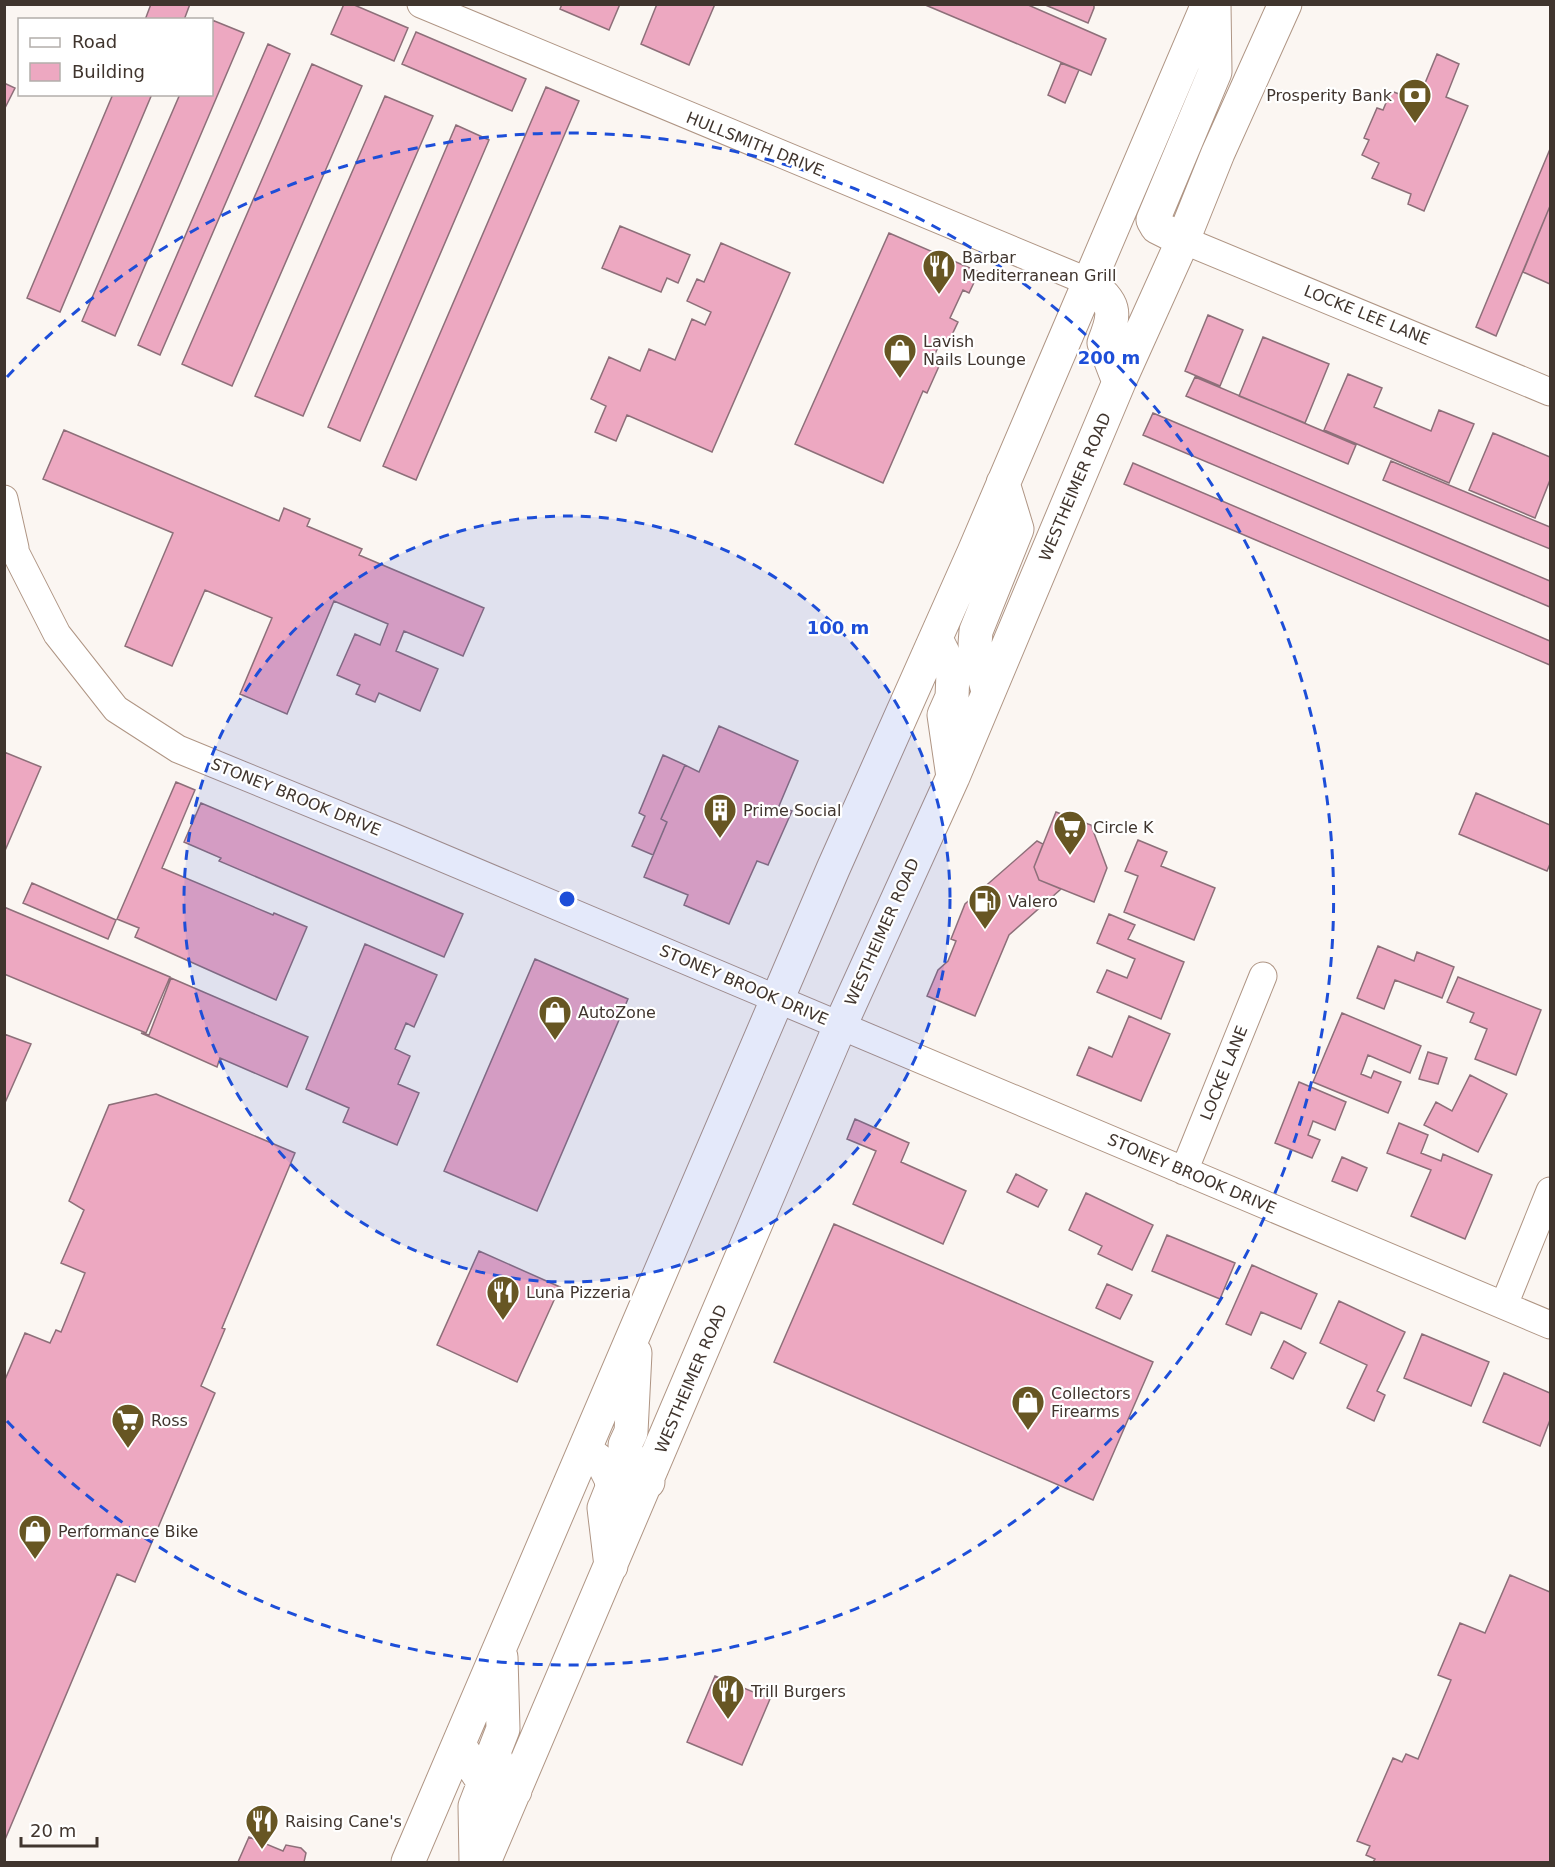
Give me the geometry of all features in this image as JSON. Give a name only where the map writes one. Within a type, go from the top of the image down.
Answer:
[{"type":"main road","points":[[408,1863],[779,1000],[833,869],[936,639],[1208,4]]},
{"type":"main road","points":[[1183,240],[1157,227],[1153,220],[1215,72],[1214,4]]},
{"type":"main road","name":"WESTHEIMER ROAD","points":[[484,1863],[840,1026],[953,777],[1119,382],[1285,4]]},
{"type":"main road","points":[[1089,282],[1109,300],[1114,317],[1104,343],[1119,382]]},
{"type":"main road","points":[[988,692],[975,644],[976,631],[1017,529],[1003,483]]},
{"type":"main road","points":[[936,639],[953,673],[952,697],[944,715],[953,777]]},
{"type":"main road","points":[[636,1334],[631,1432],[625,1445],[630,1466],[648,1482]]},
{"type":"main road","points":[[585,1450],[603,1465],[612,1479],[612,1488],[604,1508],[611,1568]]},
{"type":"main road","points":[[501,1646],[503,1729],[494,1752],[501,1778],[515,1791]]},
{"type":"main road","points":[[458,1745],[482,1780],[483,1788],[475,1806],[476,1863]]},
{"type":"street","name":"HULLSMITH DRIVE","points":[[421,4],[1089,282]]},
{"type":"street","name":"LOCKE LEE LANE","points":[[1183,240],[1551,392]]},
{"type":"street","name":"STONEY BROOK DRIVE","points":[[4,499],[10,541],[57,634],[116,709],[178,750],[393,837],[1551,1325]]},
{"type":"street","name":"LOCKE LANE","points":[[1184,1171],[1263,976]]},
{"type":"street","points":[[1504,1305],[1551,1191]]},
{"type":"building","points":[[151,4],[190,4],[185,18],[146,18]]},
{"type":"building","points":[[344,4],[352,4],[408,28],[394,61],[331,34]]},
{"type":"building","points":[[562,4],[620,4],[609,30],[560,9]]},
{"type":"building","points":[[657,4],[715,4],[689,65],[641,44]]},
{"type":"building","points":[[923,4],[1026,4],[1106,39],[1091,75]]},
{"type":"building","points":[[1043,4],[1094,4],[1094,8],[1088,23]]},
{"type":"building","points":[[213,20],[244,33],[115,336],[82,321],[179,96],[213,96]]},
{"type":"building","points":[[416,32],[526,79],[512,111],[402,64]]},
{"type":"building","points":[[268,44],[290,54],[160,355],[138,345]]},
{"type":"building","name":"Prosperity Bank","points":[[1437,54],[1459,64],[1446,97],[1468,106],[1424,211],[1408,204],[1411,194],[1372,178],[1379,163],[1362,155],[1369,140],[1364,138],[1377,108],[1383,110],[1391,91],[1407,97],[1412,83],[1423,88]]},
{"type":"building","points":[[1061,63],[1079,70],[1065,103],[1048,95]]},
{"type":"building","points":[[312,64],[362,86],[232,386],[182,364]]},
{"type":"building","points":[[4,83],[15,88],[4,110]]},
{"type":"building","points":[[546,87],[579,101],[416,480],[383,466]]},
{"type":"building","points":[[112,96],[151,96],[60,312],[27,298]]},
{"type":"building","points":[[385,96],[433,116],[303,416],[255,396]]},
{"type":"building","points":[[456,125],[489,140],[360,441],[328,427]]},
{"type":"building","points":[[1550,149],[1550,206],[1496,336],[1476,327]]},
{"type":"building","points":[[1550,206],[1550,284],[1523,272]]},
{"type":"building","points":[[620,226],[690,255],[678,283],[667,278],[661,292],[602,268]]},
{"type":"building","points":[[889,233],[979,272],[969,293],[963,290],[950,318],[958,322],[949,341],[942,338],[932,361],[940,364],[927,393],[923,391],[883,483],[795,444]]},
{"type":"building","points":[[721,243],[790,273],[712,452],[627,415],[616,441],[595,432],[606,406],[591,399],[609,357],[640,371],[649,349],[675,360],[692,319],[705,325],[711,312],[687,301],[697,279],[704,282]]},
{"type":"building","points":[[1208,315],[1243,330],[1220,386],[1185,371]]},
{"type":"building","points":[[1263,337],[1329,364],[1305,423],[1239,396]]},
{"type":"building","points":[[1348,374],[1382,388],[1374,407],[1431,431],[1439,410],[1474,424],[1449,483],[1324,430]]},
{"type":"building","points":[[1195,377],[1356,445],[1348,464],[1186,396]]},
{"type":"building","points":[[1153,413],[1550,581],[1550,607],[1143,435]]},
{"type":"building","points":[[64,430],[279,521],[284,508],[310,519],[307,526],[362,549],[359,555],[484,608],[463,656],[404,631],[396,651],[438,669],[420,711],[379,693],[375,702],[356,694],[360,685],[337,675],[355,634],[380,645],[388,624],[334,601],[287,714],[240,694],[272,618],[205,590],[172,666],[125,646],[173,533],[43,479]]},
{"type":"building","points":[[1493,433],[1550,457],[1550,480],[1535,518],[1469,490]]},
{"type":"building","points":[[1391,461],[1550,527],[1550,549],[1383,480]]},
{"type":"building","points":[[1133,463],[1550,641],[1550,665],[1124,484]]},
{"type":"building","name":"Prime Social","points":[[719,726],[798,761],[779,806],[792,811],[768,865],[757,861],[729,924],[684,905],[688,895],[644,877],[667,822],[661,819],[685,765],[699,772]]},
{"type":"building","points":[[4,752],[41,767],[4,853]]},
{"type":"building","points":[[663,755],[685,765],[661,819],[667,822],[653,855],[632,846],[645,816],[639,813]]},
{"type":"building","points":[[176,782],[195,790],[162,868],[307,927],[276,1000],[135,937],[139,928],[117,919]]},
{"type":"building","points":[[1476,793],[1550,825],[1550,864],[1547,871],[1459,834]]},
{"type":"building","points":[[201,803],[463,914],[444,957],[219,861],[221,858],[184,842]]},
{"type":"building","name":"Circle K","points":[[1056,812],[1091,825],[1107,868],[1094,902],[1039,880],[1034,867]]},
{"type":"building","points":[[1138,840],[1167,852],[1161,866],[1215,888],[1194,940],[1124,912],[1138,876],[1125,871]]},
{"type":"building","name":"Valero","points":[[1037,841],[1043,844],[1034,867],[1039,880],[1061,889],[1009,935],[975,1016],[927,996],[938,970],[948,961],[956,941],[951,939],[965,904]]},
{"type":"building","points":[[32,883],[116,920],[108,939],[23,903]]},
{"type":"building","points":[[4,907],[170,977],[146,1033],[4,974]]},
{"type":"building","points":[[1109,914],[1135,925],[1128,939],[1184,962],[1161,1019],[1097,992],[1107,970],[1127,978],[1135,959],[1097,943]]},
{"type":"building","points":[[365,944],[437,975],[414,1027],[406,1023],[395,1049],[410,1056],[398,1084],[419,1093],[397,1145],[343,1122],[349,1108],[306,1089]]},
{"type":"building","points":[[1378,946],[1414,961],[1417,952],[1454,967],[1442,998],[1395,980],[1384,1009],[1357,998]]},
{"type":"building","points":[[535,959],[628,999],[537,1211],[444,1171]]},
{"type":"building","points":[[1458,977],[1541,1010],[1516,1075],[1475,1059],[1487,1029],[1470,1022],[1474,1013],[1447,1002]]},
{"type":"building","points":[[171,978],[308,1037],[287,1087],[220,1058],[217,1067],[141,1033],[149,1035]]},
{"type":"building","points":[[1342,1013],[1421,1046],[1410,1073],[1368,1055],[1361,1074],[1371,1078],[1374,1071],[1401,1082],[1388,1113],[1313,1082]]},
{"type":"building","points":[[1129,1016],[1170,1034],[1141,1101],[1077,1075],[1089,1047],[1112,1057]]},
{"type":"building","points":[[4,1034],[31,1044],[4,1105]]},
{"type":"building","points":[[1428,1052],[1447,1058],[1438,1084],[1419,1079]]},
{"type":"building","points":[[1470,1075],[1507,1094],[1478,1152],[1424,1125],[1436,1102],[1452,1111]]},
{"type":"building","points":[[1299,1082],[1346,1102],[1335,1130],[1313,1121],[1308,1135],[1320,1140],[1312,1158],[1275,1143]]},
{"type":"building","points":[[156,1094],[295,1153],[222,1328],[225,1329],[201,1386],[215,1393],[135,1582],[117,1574],[4,1842],[4,1382],[25,1333],[50,1343],[56,1330],[61,1332],[85,1273],[61,1263],[84,1210],[69,1201],[109,1105]]},
{"type":"building","points":[[855,1119],[909,1143],[901,1162],[966,1191],[943,1244],[853,1204],[876,1151],[847,1139]]},
{"type":"building","points":[[1399,1123],[1428,1135],[1421,1153],[1441,1161],[1443,1154],[1492,1175],[1465,1239],[1411,1216],[1431,1170],[1387,1153]]},
{"type":"building","points":[[1342,1157],[1367,1168],[1357,1191],[1332,1181]]},
{"type":"building","points":[[1016,1174],[1047,1190],[1038,1207],[1007,1192]]},
{"type":"building","points":[[1086,1193],[1153,1225],[1132,1270],[1098,1254],[1102,1246],[1069,1230]]},
{"type":"building","name":"Collectors Firearms","points":[[834,1224],[1153,1362],[1093,1500],[774,1362]]},
{"type":"building","points":[[1167,1235],[1235,1263],[1220,1299],[1152,1271]]},
{"type":"building","points":[[479,1251],[560,1287],[517,1382],[437,1345]]},
{"type":"building","points":[[1252,1265],[1317,1294],[1301,1329],[1261,1312],[1251,1335],[1226,1324]]},
{"type":"building","points":[[1107,1284],[1132,1295],[1120,1319],[1096,1308]]},
{"type":"building","points":[[1339,1301],[1405,1332],[1377,1391],[1385,1395],[1374,1421],[1347,1408],[1367,1365],[1320,1343]]},
{"type":"building","points":[[1422,1334],[1489,1362],[1471,1406],[1404,1378]]},
{"type":"building","points":[[1284,1341],[1306,1353],[1293,1379],[1271,1368]]},
{"type":"building","points":[[1504,1373],[1550,1393],[1550,1420],[1540,1446],[1483,1422]]},
{"type":"building","points":[[1510,1575],[1550,1592],[1550,1862],[1373,1862],[1375,1859],[1366,1855],[1370,1846],[1357,1841],[1393,1758],[1402,1762],[1406,1754],[1418,1759],[1451,1680],[1438,1675],[1460,1623],[1485,1633]]},
{"type":"building","name":"Trill Burgers","points":[[715,1676],[770,1699],[742,1765],[687,1742]]},
{"type":"building","name":"Raising Cane's","points":[[249,1837],[283,1851],[286,1845],[301,1848],[306,1853],[304,1862],[238,1862]]},
{"type":"place","name":"Prosperity Bank","points":[[1415,124]]},
{"type":"place","name":"Barbar Mediterranean Grill","points":[[939,295]]},
{"type":"place","name":"Lavish Nails Lounge","points":[[900,379]]},
{"type":"place","name":"Prime Social","points":[[720,839]]},
{"type":"place","name":"Circle K","points":[[1070,856]]},
{"type":"place","name":"Valero","points":[[985,930]]},
{"type":"place","name":"AutoZone","points":[[555,1041]]},
{"type":"place","name":"Luna Pizzeria","points":[[503,1321]]},
{"type":"place","name":"Collectors Firearms","points":[[1028,1431]]},
{"type":"place","name":"Ross","points":[[128,1449]]},
{"type":"place","name":"Performance Bike","points":[[35,1560]]},
{"type":"place","name":"Trill Burgers","points":[[728,1720]]},
{"type":"place","name":"Raising Cane's","points":[[262,1850]]}]
